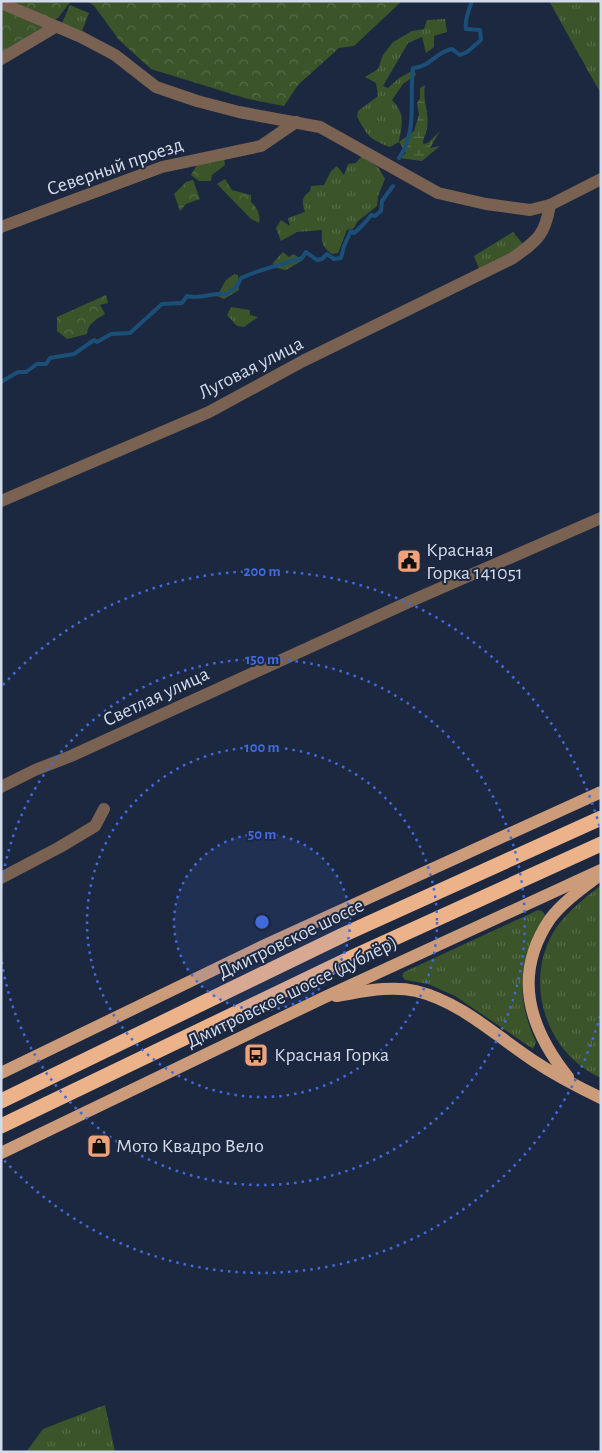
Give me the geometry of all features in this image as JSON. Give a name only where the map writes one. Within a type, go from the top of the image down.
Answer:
[{"type":"highway","name":"Дмитровское шоссе","points":[[1,1101],[363,926],[601,818]]},
{"type":"highway","points":[[1,1126],[354,956],[601,844]]},
{"type":"main road","points":[[1,1073],[263,946],[601,792]]},
{"type":"main road","points":[[575,1085],[550,1055],[534,1022],[528,996],[530,967],[535,945],[551,918],[569,899],[601,872]]},
{"type":"main road","name":"Дмитровское шоссе (дублёр)","points":[[1,1153],[323,998],[601,872]]},
{"type":"main road","points":[[323,998],[394,988],[414,991],[436,998],[461,1011],[534,1061],[601,1098]]},
{"type":"street","points":[[1,3],[81,37],[115,55],[156,87],[196,102],[316,126],[438,193],[486,204],[530,210],[550,205],[601,179]]},
{"type":"street","points":[[1,58],[55,27]]},
{"type":"street","name":"Северный проезд","points":[[1,227],[162,167],[260,146],[296,122]]},
{"type":"street","name":"Луговая улица","points":[[1,501],[209,412],[303,362],[514,258],[530,246],[546,228],[550,205]]},
{"type":"street","name":"Светлая улица","points":[[1,787],[402,605],[601,518]]},
{"type":"street","points":[[1,878],[95,826],[104,809]]},
{"type":"green space","points":[[1,1],[71,1],[58,18],[1,52]]},
{"type":"green space","points":[[88,1],[402,1],[354,46],[339,48],[298,85],[284,106],[248,99],[151,69],[119,40],[95,7]]},
{"type":"green space","points":[[549,1],[601,1],[601,94]]},
{"type":"green space","points":[[70,5],[89,13],[82,31],[62,23]]},
{"type":"green space","points":[[445,19],[447,32],[434,36],[434,47],[426,53],[422,37],[408,43],[383,86],[388,88],[399,78],[414,70],[416,75],[403,84],[392,100],[399,110],[402,120],[399,142],[390,147],[373,139],[357,117],[358,111],[378,96],[376,83],[365,77],[378,69],[383,55],[393,42],[412,31],[424,29],[427,20]]},
{"type":"green space","points":[[425,85],[424,96],[428,123],[423,144],[428,143],[440,131],[430,148],[440,146],[422,161],[399,158],[406,153],[399,142],[414,131],[419,115],[417,103],[420,99],[420,88]]},
{"type":"green space","points":[[362,156],[378,167],[385,179],[378,196],[377,206],[357,222],[354,228],[347,230],[338,253],[332,254],[326,249],[322,241],[322,230],[297,232],[281,241],[276,228],[281,220],[290,226],[288,218],[305,212],[303,200],[310,191],[311,186],[324,185],[331,171],[337,166],[344,175],[348,164],[356,163]]},
{"type":"green space","points":[[224,158],[225,165],[212,175],[211,181],[199,181],[191,175],[198,163]]},
{"type":"green space","points":[[225,179],[232,190],[251,195],[251,202],[259,214],[259,223],[251,219],[217,184]]},
{"type":"green space","points":[[193,180],[200,199],[186,204],[180,211],[174,194],[186,182]]},
{"type":"green space","points":[[513,232],[523,244],[509,254],[479,269],[474,256]]},
{"type":"green space","points":[[283,252],[289,257],[293,254],[303,260],[286,270],[273,267],[273,263]]},
{"type":"green space","points":[[234,274],[238,275],[239,290],[224,299],[217,296],[226,280]]},
{"type":"green space","points":[[106,295],[108,303],[100,305],[105,314],[91,324],[87,334],[67,339],[57,331],[57,317]]},
{"type":"green space","points":[[231,307],[250,310],[250,315],[258,317],[244,327],[237,326],[227,315]]},
{"type":"green space","points":[[601,885],[601,1078],[582,1067],[566,1051],[553,1033],[545,1013],[541,992],[541,970],[546,948],[556,928],[571,910]]},
{"type":"green space","points":[[538,910],[542,911],[546,916],[530,948],[523,978],[525,1008],[536,1042],[533,1049],[455,996],[428,984],[405,980],[402,976],[404,972]]},
{"type":"green space","points":[[105,1405],[115,1452],[26,1452],[43,1429]]},
{"type":"waterway","points":[[399,158],[405,148],[411,126],[413,68],[424,65],[447,50],[452,49],[460,55],[467,52],[481,40],[480,30],[466,29],[466,18],[472,1]]},
{"type":"waterway","points":[[1,382],[18,372],[26,372],[37,364],[46,364],[50,358],[74,354],[94,340],[97,342],[111,334],[130,333],[162,304],[182,303],[187,296],[227,294],[237,286],[241,278],[302,258],[306,252],[317,260],[322,259],[327,254],[334,259],[341,258],[351,231],[354,233],[371,215],[375,216],[381,211],[382,201],[393,186]]},
{"type":"place","name":"Красная Горка 141051","points":[[409,561]]},
{"type":"place","name":"Красная Горка","points":[[256,1055]]},
{"type":"place","name":"Мото Квадро Вело","points":[[99,1146]]}]
